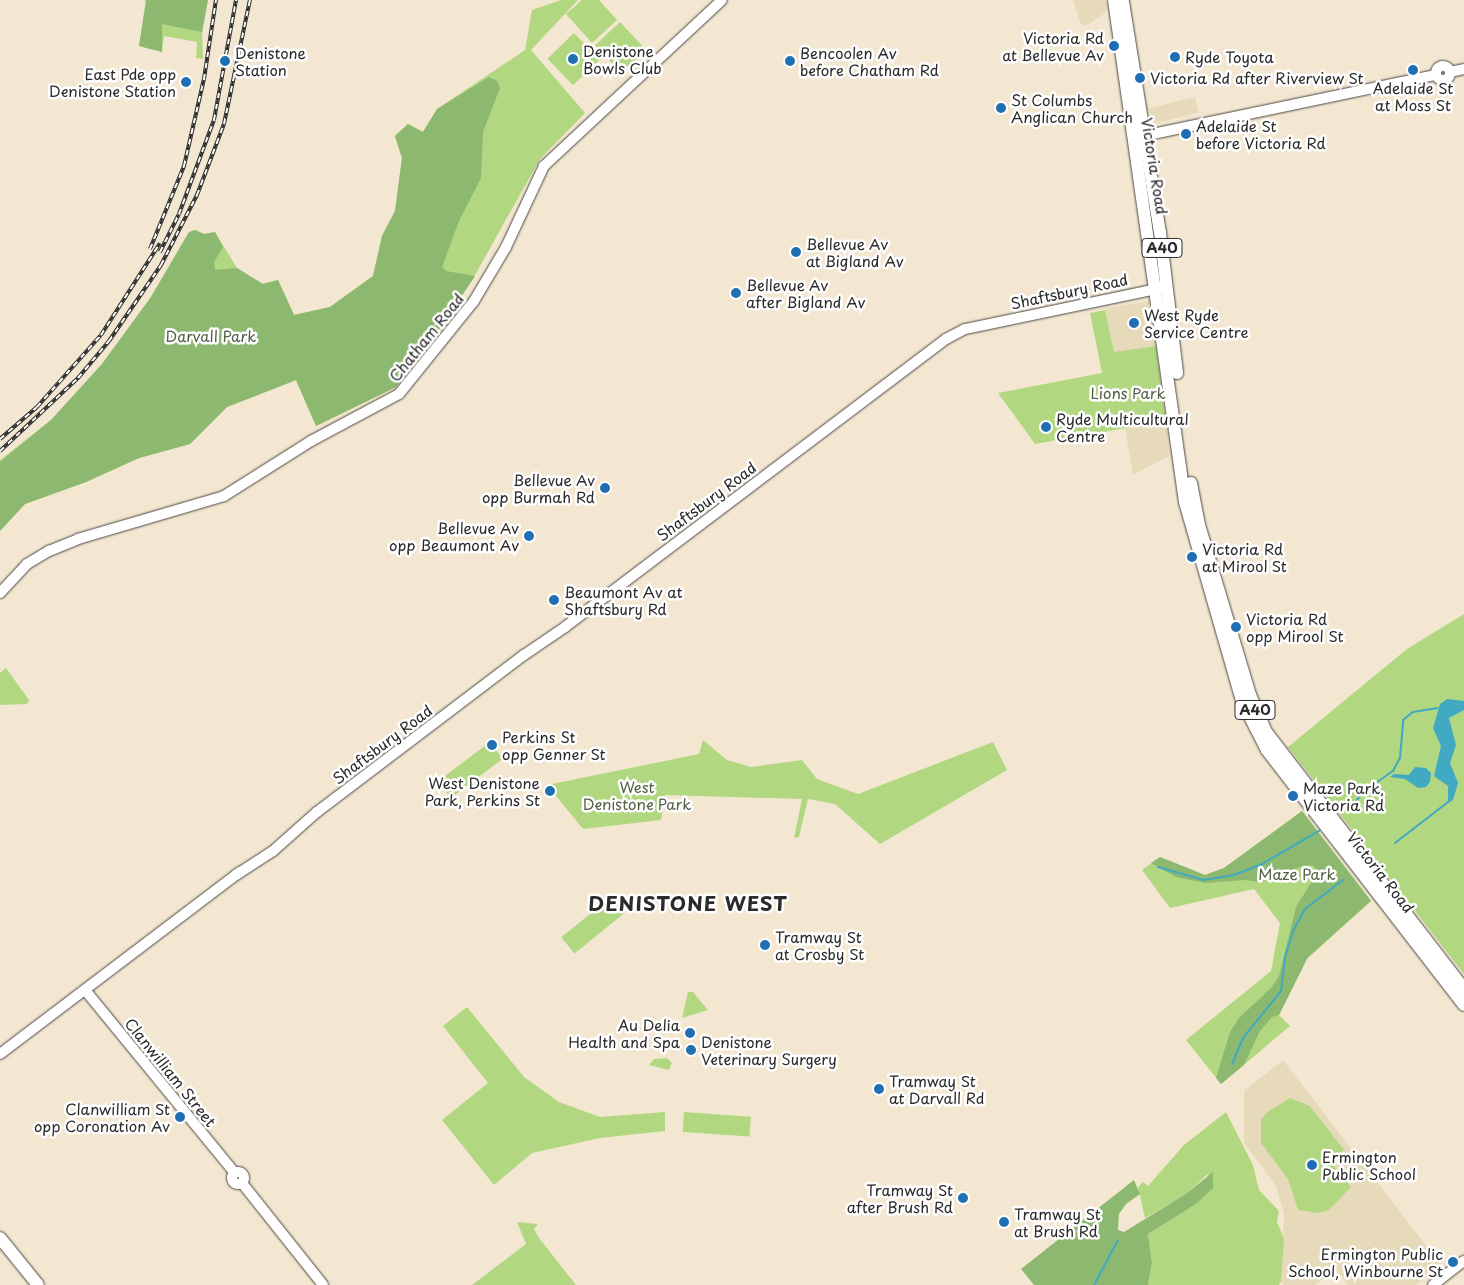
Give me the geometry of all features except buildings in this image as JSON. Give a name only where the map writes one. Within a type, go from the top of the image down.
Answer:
[{"type":"main road","name":"Victoria Road","points":[[1114,0],[1139,137],[1195,508],[1253,705],[1282,755],[1464,989]]},
{"type":"main road","name":"Victoria Road","points":[[1123,0],[1139,137]]},
{"type":"main road","name":"Victoria Road","points":[[1163,288],[1188,519],[1248,717],[1274,760],[1464,1005]]},
{"type":"main road","points":[[0,1238],[38,1285]]},
{"type":"street","name":"Chatham Road","points":[[0,593],[27,564],[49,551],[78,538],[224,496],[311,441],[399,394],[474,301],[506,247],[544,166],[722,0]]},
{"type":"street","points":[[1139,137],[1436,75],[1445,80],[1450,72],[1464,69]]},
{"type":"street","name":"Shaftsbury Road","points":[[0,1054],[236,875],[273,851],[302,824],[946,339],[965,329],[1163,288]]},
{"type":"street","name":"Clanwilliam Street","points":[[85,990],[235,1173],[242,1174],[242,1183],[324,1285]]},
{"type":"street","points":[[1433,1285],[1464,1260]]},
{"type":"shaded area","points":[[1073,0],[1105,0],[1107,9],[1104,14],[1085,26],[1081,24]]},
{"type":"shaded area","points":[[1195,97],[1199,113],[1153,124],[1149,108]]},
{"type":"shaded area","points":[[1148,301],[1156,346],[1113,354],[1105,309]]},
{"type":"shaded area","points":[[1166,421],[1169,456],[1133,475],[1125,428]]},
{"type":"shaded area","name":"Ermington Public School","points":[[1283,1060],[1441,1265],[1416,1285],[1348,1285],[1335,1269],[1315,1285],[1284,1285],[1281,1281],[1284,1214],[1276,1186],[1244,1143],[1244,1091]]},
{"type":"green space","points":[[142,0],[208,0],[202,32],[203,59],[196,58],[197,42],[164,36],[162,52],[139,46],[147,1]]},
{"type":"green space","points":[[146,0],[208,0],[202,32],[162,24],[162,52],[139,46]]},
{"type":"green space","name":"Darvall Park","points":[[561,0],[578,0],[531,50],[585,113],[540,159],[470,284],[396,387],[316,426],[296,380],[227,407],[190,444],[139,458],[86,482],[25,504],[0,531],[0,460],[51,420],[102,364],[151,297],[189,232],[195,230],[204,234],[215,232],[237,268],[262,284],[278,280],[294,315],[330,307],[373,276],[382,236],[395,211],[402,158],[395,136],[408,124],[423,132],[437,109],[525,50],[532,10]]},
{"type":"green space","name":"Denistone Bowls Club","points":[[582,0],[599,0],[617,20],[592,43],[566,14]]},
{"type":"green space","name":"Denistone Bowls Club","points":[[620,22],[646,50],[621,73],[595,45]]},
{"type":"green space","name":"Denistone Bowls Club","points":[[574,33],[600,60],[573,85],[547,59]]},
{"type":"green space","name":"Darvall Park","points":[[489,77],[497,81],[500,88],[483,132],[481,178],[459,221],[442,267],[446,271],[475,276],[425,351],[396,387],[316,426],[296,380],[227,407],[190,444],[139,458],[86,482],[25,504],[0,531],[0,462],[51,420],[102,364],[151,297],[189,232],[195,230],[204,234],[215,232],[223,247],[214,262],[215,270],[237,268],[263,284],[278,280],[294,315],[330,307],[373,276],[382,236],[395,211],[402,158],[395,136],[408,124],[423,132],[437,109]]},
{"type":"green space","name":"Lions Park","points":[[1105,310],[1114,352],[1156,346],[1166,421],[1035,444],[998,393],[1102,373],[1090,313]]},
{"type":"green space","points":[[1464,614],[1464,974],[1288,747],[1407,649]]},
{"type":"green space","points":[[6,668],[29,700],[27,704],[0,705],[0,673]]},
{"type":"green space","name":"West Denistone Park","points":[[703,740],[727,760],[751,767],[802,760],[817,779],[858,794],[993,742],[1007,770],[880,844],[835,804],[808,799],[799,837],[794,838],[802,799],[665,795],[661,820],[583,829],[547,785],[699,754]]},
{"type":"green space","points":[[490,742],[503,759],[451,798],[438,781]]},
{"type":"green space","name":"Maze Park","points":[[1302,811],[1371,901],[1306,960],[1279,1015],[1290,1026],[1221,1084],[1186,1040],[1271,971],[1280,923],[1254,889],[1170,908],[1142,870],[1160,857],[1205,875],[1224,868]]},
{"type":"green space","name":"Maze Park","points":[[1302,811],[1371,901],[1308,957],[1279,1015],[1272,1017],[1260,1031],[1244,1065],[1221,1084],[1216,1078],[1230,1032],[1239,1018],[1272,987],[1279,976],[1296,907],[1317,873],[1314,866],[1305,865],[1262,882],[1244,880],[1205,883],[1176,877],[1151,863],[1160,857],[1205,875],[1224,868]]},
{"type":"green space","points":[[611,897],[624,913],[574,954],[561,937]]},
{"type":"green space","points":[[688,992],[693,992],[708,1010],[682,1018]]},
{"type":"green space","points":[[467,1007],[524,1077],[559,1102],[600,1117],[665,1112],[665,1131],[600,1138],[532,1153],[494,1185],[442,1120],[488,1083],[443,1026]]},
{"type":"green space","points":[[667,1058],[672,1063],[669,1070],[649,1065],[654,1059]]},
{"type":"green space","points":[[1290,1098],[1310,1106],[1344,1150],[1330,1161],[1351,1187],[1329,1210],[1318,1213],[1298,1210],[1288,1179],[1261,1143],[1261,1120],[1266,1113]]},
{"type":"green space","points":[[684,1112],[751,1117],[749,1137],[683,1132]]},
{"type":"green space","points":[[1226,1112],[1253,1165],[1259,1190],[1279,1211],[1277,1222],[1284,1239],[1281,1281],[1279,1285],[1148,1285],[1152,1263],[1148,1234],[1196,1204],[1206,1194],[1208,1174],[1187,1193],[1145,1218],[1138,1187],[1143,1182],[1148,1186],[1184,1145]]},
{"type":"green space","points":[[1213,1172],[1213,1188],[1196,1204],[1148,1234],[1152,1263],[1148,1285],[1034,1285],[1021,1269],[1134,1180],[1140,1194],[1126,1204],[1119,1214],[1118,1230],[1124,1232],[1187,1193]]},
{"type":"green space","points":[[517,1222],[538,1224],[534,1229],[539,1238],[576,1285],[472,1285],[526,1244]]},
{"type":"water","points":[[1447,699],[1464,701],[1464,710],[1449,718],[1456,745],[1450,763],[1458,783],[1453,800],[1448,803],[1448,786],[1434,776],[1441,746],[1433,728],[1440,704]]},
{"type":"water","points":[[1415,767],[1426,768],[1431,773],[1430,782],[1426,787],[1418,788],[1405,779],[1390,777],[1394,774],[1409,775]]},
{"type":"waterway","points":[[1346,812],[1365,791],[1393,771],[1400,758],[1403,720],[1413,712],[1438,708]]},
{"type":"waterway","points":[[1395,843],[1448,802]]},
{"type":"waterway","points":[[1158,867],[1203,880],[1234,875],[1262,864],[1319,831]]},
{"type":"waterway","points":[[1232,1064],[1243,1038],[1281,991],[1285,957],[1294,929],[1305,909],[1343,880]]},
{"type":"waterway","points":[[1094,1285],[1118,1240]]},
{"type":"railway","points":[[150,249],[184,166],[204,79],[216,0]]},
{"type":"railway","points":[[160,252],[179,214],[214,120],[236,0]]},
{"type":"railway","points":[[0,451],[78,378],[109,341],[161,265],[197,195],[224,124],[250,0]]},
{"type":"railway","points":[[0,439],[37,407],[101,335],[160,243]]},
{"type":"place","name":"Victoria Rd at Bellevue Av","points":[[1114,46]]},
{"type":"place","name":"Ryde Toyota","points":[[1175,57]]},
{"type":"place","name":"Denistone Bowls Club","points":[[573,59]]},
{"type":"place","name":"Denistone Station","points":[[225,61]]},
{"type":"place","name":"Bencoolen Av before Chatham Rd","points":[[790,61]]},
{"type":"place","name":"Adelaide St at Moss St","points":[[1413,70]]},
{"type":"place","name":"Victoria Rd after Riverview St","points":[[1140,78]]},
{"type":"place","name":"East Pde opp Denistone Station","points":[[186,82]]},
{"type":"place","name":"St Columbs Anglican Church","points":[[1001,108]]},
{"type":"place","name":"Adelaide St before Victoria Rd","points":[[1186,134]]},
{"type":"place","name":"Bellevue Av at Bigland Av","points":[[796,252]]},
{"type":"place","name":"Bellevue Av after Bigland Av","points":[[736,293]]},
{"type":"place","name":"West Ryde Service Centre","points":[[1134,323]]},
{"type":"place","name":"Ryde Multicultural Centre","points":[[1046,427]]},
{"type":"place","name":"Bellevue Av opp Burmah Rd","points":[[605,488]]},
{"type":"place","name":"Bellevue Av opp Beaumont Av","points":[[529,536]]},
{"type":"place","name":"Victoria Rd at Mirool St","points":[[1192,557]]},
{"type":"place","name":"Beaumont Av at Shaftsbury Rd","points":[[554,600]]},
{"type":"place","name":"Victoria Rd opp Mirool St","points":[[1236,627]]},
{"type":"place","name":"Perkins St opp Genner St","points":[[492,745]]},
{"type":"place","name":"West Denistone Park, Perkins St","points":[[550,791]]},
{"type":"place","name":"Maze Park, Victoria Rd","points":[[1293,796]]},
{"type":"place","name":"Tramway St at Crosby St","points":[[765,945]]},
{"type":"place","name":"Au Delia Health and Spa","points":[[690,1033]]},
{"type":"place","name":"Denistone Veterinary Surgery","points":[[691,1050]]},
{"type":"place","name":"Tramway St at Darvall Rd","points":[[879,1089]]},
{"type":"place","name":"Clanwilliam St opp Coronation Av","points":[[180,1117]]},
{"type":"place","name":"Ermington Public School","points":[[1312,1165]]},
{"type":"place","name":"Tramway St after Brush Rd","points":[[963,1198]]},
{"type":"place","name":"Tramway St at Brush Rd","points":[[1004,1222]]},
{"type":"place","name":"Ermington Public School, Winbourne St","points":[[1453,1262]]},
{"type":"district","name":"DENISTONE WEST","points":[[688,903]]}]
